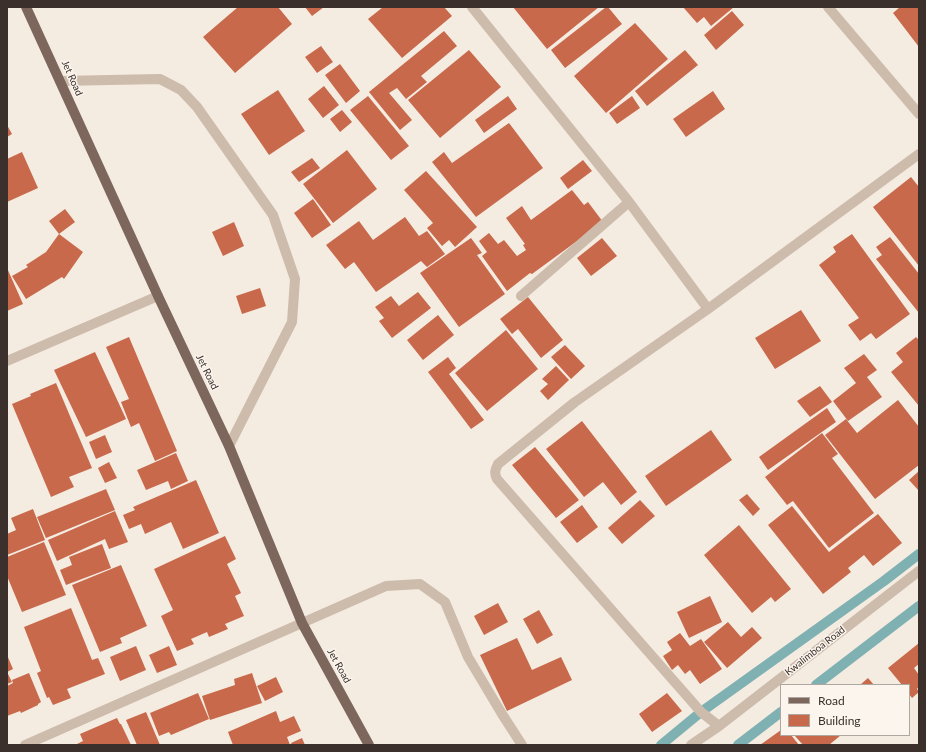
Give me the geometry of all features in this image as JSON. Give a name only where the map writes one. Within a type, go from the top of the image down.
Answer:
[{"type":"main road","name":"Jet Road","points":[[26,7],[158,296],[229,446],[302,623],[369,745]]},
{"type":"street","points":[[472,7],[629,202],[708,309]]},
{"type":"street","points":[[828,7],[919,114]]},
{"type":"street","points":[[60,82],[160,79],[181,90],[197,107],[274,215],[295,279],[292,322],[229,446]]},
{"type":"street","points":[[719,726],[702,712],[495,475],[495,470],[498,464],[575,402],[708,309],[919,154]]},
{"type":"street","points":[[521,296],[629,202]]},
{"type":"street","points":[[7,361],[158,296]]},
{"type":"street","name":"Kwalimboa Road","points":[[691,745],[719,726],[919,571]]},
{"type":"street","points":[[25,745],[386,586],[420,584],[445,602],[468,657],[522,745]]},
{"type":"building","points":[[238,7],[278,7],[292,24],[235,73],[203,37]]},
{"type":"building","points":[[305,7],[324,7],[312,16]]},
{"type":"building","points":[[383,7],[444,7],[452,16],[402,58],[368,19]]},
{"type":"building","points":[[513,7],[599,7],[547,49]]},
{"type":"building","points":[[606,7],[608,7],[622,24],[565,68],[551,50]]},
{"type":"building","points":[[683,7],[734,7],[711,26],[704,17],[697,23]]},
{"type":"building","points":[[900,7],[919,7],[919,47],[893,13]]},
{"type":"building","points":[[732,11],[744,25],[716,50],[704,35]]},
{"type":"building","points":[[635,23],[668,59],[606,113],[574,76]]},
{"type":"building","points":[[444,31],[457,46],[421,76],[427,82],[406,99],[397,88],[389,93],[412,120],[400,130],[369,92]]},
{"type":"building","points":[[321,46],[333,62],[317,73],[305,57]]},
{"type":"building","points":[[469,50],[501,87],[440,138],[408,100]]},
{"type":"building","points":[[685,50],[698,65],[647,106],[635,91]]},
{"type":"building","points":[[340,64],[360,91],[346,103],[325,75]]},
{"type":"building","points":[[324,86],[339,105],[323,118],[308,99]]},
{"type":"building","points":[[278,90],[305,131],[269,155],[241,114]]},
{"type":"building","points":[[713,91],[725,109],[686,137],[673,119]]},
{"type":"building","points":[[368,96],[409,146],[391,160],[350,110]]},
{"type":"building","points":[[508,96],[517,109],[484,133],[475,120]]},
{"type":"building","points":[[632,96],[640,108],[617,124],[609,113]]},
{"type":"building","points":[[342,110],[352,122],[340,132],[330,119]]},
{"type":"building","points":[[509,123],[543,168],[476,217],[432,162],[444,152],[452,163]]},
{"type":"building","points":[[7,125],[12,134],[7,137]]},
{"type":"building","points":[[347,150],[377,189],[333,223],[303,184]]},
{"type":"building","points":[[22,152],[38,188],[7,202],[7,159]]},
{"type":"building","points":[[312,158],[320,168],[299,182],[291,172]]},
{"type":"building","points":[[583,160],[592,171],[568,189],[560,178]]},
{"type":"building","points":[[426,171],[477,227],[455,247],[449,240],[442,246],[427,228],[433,223],[404,190]]},
{"type":"building","points":[[911,177],[919,187],[919,266],[873,207]]},
{"type":"building","points":[[572,190],[584,205],[588,202],[603,222],[507,291],[482,256],[487,252],[479,241],[489,233],[498,244],[504,240],[517,256],[526,250],[523,245],[525,244],[506,218],[522,206],[531,220]]},
{"type":"building","points":[[313,199],[331,225],[312,238],[294,213]]},
{"type":"building","points":[[65,209],[75,222],[59,234],[49,221]]},
{"type":"building","points":[[405,217],[419,236],[427,231],[445,254],[427,267],[421,261],[376,292],[354,262],[345,269],[326,245],[359,221],[373,240]]},
{"type":"building","points":[[234,222],[244,246],[223,256],[212,232]]},
{"type":"building","points":[[59,234],[83,252],[64,279],[62,277],[26,299],[12,276],[28,267],[26,265],[46,252]]},
{"type":"building","points":[[852,234],[910,314],[876,339],[871,333],[860,341],[848,325],[859,318],[819,265],[836,252],[833,247]]},
{"type":"building","points":[[890,237],[919,274],[919,313],[876,259],[882,255],[876,247]]},
{"type":"building","points":[[471,238],[482,253],[477,255],[505,294],[459,327],[420,273]]},
{"type":"building","points":[[602,238],[617,256],[591,276],[577,258]]},
{"type":"building","points":[[7,268],[23,304],[7,311]]},
{"type":"building","points":[[260,288],[266,306],[242,314],[236,296]]},
{"type":"building","points":[[418,292],[431,308],[392,338],[379,321],[384,318],[375,307],[391,296],[399,306]]},
{"type":"building","points":[[528,297],[563,340],[541,358],[518,329],[512,334],[500,319]]},
{"type":"building","points":[[801,310],[821,341],[775,369],[755,338]]},
{"type":"building","points":[[438,315],[454,335],[423,360],[407,340]]},
{"type":"building","points":[[506,330],[538,369],[487,411],[455,373]]},
{"type":"building","points":[[129,337],[177,451],[155,461],[139,423],[131,427],[121,402],[129,399],[106,347]]},
{"type":"building","points":[[916,337],[919,340],[919,406],[891,372],[903,362],[896,353]]},
{"type":"building","points":[[565,345],[585,366],[571,379],[551,357]]},
{"type":"building","points":[[95,352],[126,419],[86,437],[54,370]]},
{"type":"building","points":[[864,354],[877,370],[867,377],[882,397],[848,421],[833,401],[856,383],[844,368]]},
{"type":"building","points":[[448,357],[456,368],[449,374],[484,420],[471,429],[428,372]]},
{"type":"building","points":[[556,366],[569,380],[548,400],[540,391],[548,384],[542,379]]},
{"type":"building","points":[[56,383],[92,468],[69,477],[74,487],[51,497],[12,404],[31,396],[30,394]]},
{"type":"building","points":[[820,386],[832,402],[810,417],[797,401]]},
{"type":"building","points":[[898,400],[919,427],[919,465],[875,499],[825,435],[846,419],[857,433]]},
{"type":"building","points":[[827,408],[836,422],[768,470],[759,457]]},
{"type":"building","points":[[582,421],[637,492],[621,505],[603,482],[584,497],[546,449]]},
{"type":"building","points":[[711,430],[732,460],[666,506],[645,476]]},
{"type":"building","points":[[822,433],[838,454],[832,458],[874,513],[829,548],[793,501],[787,505],[765,477]]},
{"type":"building","points":[[105,435],[112,452],[96,459],[89,442]]},
{"type":"building","points":[[535,447],[579,500],[556,518],[512,465]]},
{"type":"building","points":[[176,453],[188,481],[171,489],[168,481],[146,490],[137,470]]},
{"type":"building","points":[[109,462],[117,478],[105,483],[98,468]]},
{"type":"building","points":[[919,471],[919,491],[909,480]]},
{"type":"building","points":[[196,480],[219,533],[183,549],[171,522],[145,534],[141,524],[129,529],[123,515],[135,510],[133,507]]},
{"type":"building","points":[[106,489],[115,510],[46,538],[37,517]]},
{"type":"building","points":[[747,494],[760,509],[753,516],[739,500]]},
{"type":"building","points":[[640,500],[655,516],[622,544],[608,528]]},
{"type":"building","points":[[582,505],[598,527],[577,543],[560,522]]},
{"type":"building","points":[[792,506],[829,552],[878,514],[902,543],[873,566],[864,555],[848,568],[851,572],[823,594],[768,525]]},
{"type":"building","points":[[33,509],[45,540],[7,555],[7,534],[16,530],[11,518]]},
{"type":"building","points":[[115,511],[128,542],[109,549],[105,539],[57,561],[48,540]]},
{"type":"building","points":[[739,525],[791,589],[775,602],[771,597],[752,613],[704,555]]},
{"type":"building","points":[[225,536],[236,559],[227,564],[241,593],[235,596],[244,616],[225,624],[228,629],[209,637],[207,632],[191,639],[194,644],[177,651],[161,616],[173,610],[154,569]]},
{"type":"building","points":[[44,542],[66,595],[22,612],[7,576],[7,557]]},
{"type":"building","points":[[102,544],[111,568],[66,585],[60,570],[72,565],[69,557]]},
{"type":"building","points":[[121,565],[147,626],[120,638],[122,643],[100,652],[72,585]]},
{"type":"building","points":[[710,596],[722,622],[689,638],[677,612]]},
{"type":"building","points":[[498,603],[508,622],[484,635],[474,616]]},
{"type":"building","points":[[71,608],[92,660],[98,658],[105,674],[67,689],[71,698],[53,705],[49,697],[47,698],[37,673],[41,671],[24,627]]},
{"type":"building","points":[[539,610],[553,635],[537,644],[523,619]]},
{"type":"building","points":[[728,622],[741,637],[752,627],[762,638],[727,668],[704,642]]},
{"type":"building","points":[[680,633],[690,646],[701,639],[722,669],[700,684],[690,670],[685,674],[678,665],[672,670],[663,656],[672,650],[667,642]]},
{"type":"building","points":[[517,638],[532,670],[561,657],[572,680],[507,711],[480,655]]},
{"type":"building","points":[[919,643],[919,664],[914,668],[919,675],[919,686],[917,689],[919,692],[912,698],[910,695],[910,684],[901,684],[888,668]]},
{"type":"building","points":[[136,646],[146,670],[120,681],[110,657]]},
{"type":"building","points":[[169,646],[177,665],[157,673],[149,655]]},
{"type":"building","points":[[7,655],[13,669],[7,672]]},
{"type":"building","points":[[7,672],[12,682],[7,684]]},
{"type":"building","points":[[29,673],[41,702],[21,713],[20,711],[7,716],[7,686],[13,683],[12,680]]},
{"type":"building","points":[[252,673],[262,703],[210,720],[202,696],[235,685],[234,679]]},
{"type":"building","points":[[276,677],[283,692],[265,701],[257,686]]},
{"type":"building","points":[[868,678],[873,684],[861,684]]},
{"type":"building","points":[[198,693],[209,719],[171,735],[169,732],[159,736],[150,713]]},
{"type":"building","points":[[667,693],[682,711],[652,732],[639,714]]},
{"type":"building","points":[[276,711],[280,722],[294,716],[301,731],[287,737],[290,745],[233,745],[228,732]]},
{"type":"building","points":[[146,712],[160,745],[137,745],[126,720]]},
{"type":"building","points":[[117,718],[131,745],[75,745],[83,741],[80,734]]},
{"type":"building","points":[[780,731],[780,736],[792,736],[799,745],[760,745]]},
{"type":"building","points":[[795,736],[840,736],[829,745],[803,745]]},
{"type":"building","points":[[302,738],[305,745],[292,745],[291,743]]},
{"type":"waterway","points":[[661,745],[701,712],[884,581],[919,554]]},
{"type":"waterway","points":[[817,684],[919,606]]},
{"type":"waterway","points":[[738,745],[780,713]]}]
